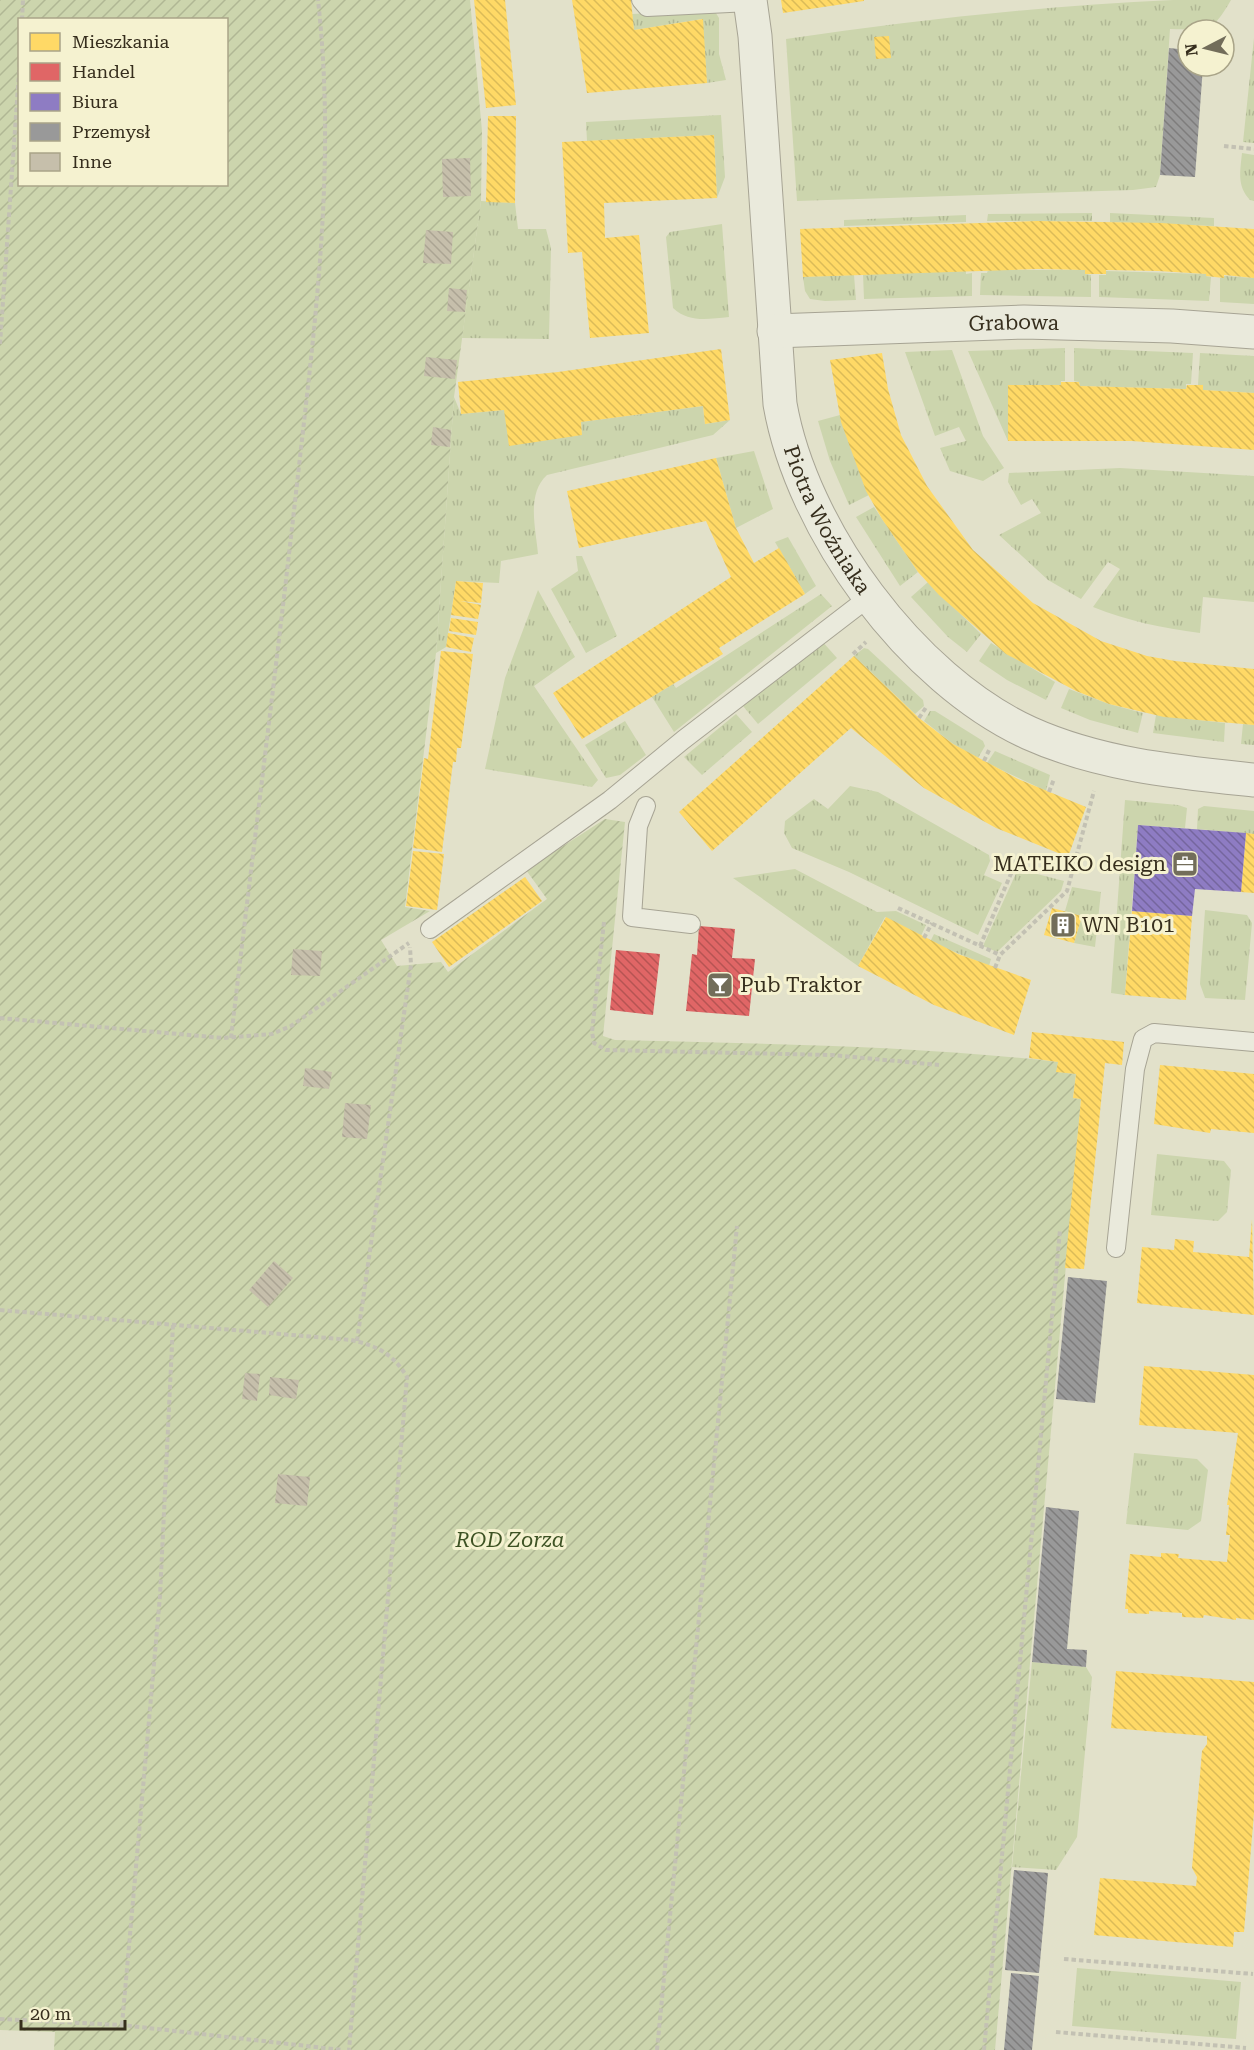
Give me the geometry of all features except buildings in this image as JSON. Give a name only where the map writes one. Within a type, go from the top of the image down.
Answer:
[{"type":"street","name":"Piotra Woźniaka","points":[[750,1],[755,36],[780,404],[791,448],[807,495],[868,598],[915,649],[969,696],[1028,733],[1120,764],[1254,780]]},
{"type":"street","name":"Grabowa","points":[[774,331],[1024,322],[1172,326],[1254,332]]},
{"type":"lane","points":[[641,0],[647,7],[750,1]]},
{"type":"lane","points":[[430,929],[610,800],[683,740],[868,598]]},
{"type":"lane","points":[[645,806],[638,826],[632,917],[691,924]]},
{"type":"lane","points":[[1116,1248],[1135,1070],[1143,1039],[1154,1033],[1254,1042]]},
{"type":"path","points":[[22,18],[23,0]]},
{"type":"path","points":[[231,1038],[321,271],[327,132],[324,52],[318,0]]},
{"type":"path","points":[[0,344],[18,87]]},
{"type":"path","points":[[1224,146],[1254,149]]},
{"type":"path","points":[[853,654],[869,639]]},
{"type":"path","points":[[995,968],[1000,955],[1067,891],[1096,785]]},
{"type":"path","points":[[980,946],[1019,855]]},
{"type":"path","points":[[898,908],[1000,955]]},
{"type":"path","points":[[605,914],[592,1032],[594,1043],[606,1050],[832,1055],[939,1065]]},
{"type":"path","points":[[924,938],[932,923]]},
{"type":"path","points":[[0,1018],[231,1038],[272,1034],[291,1026],[430,929]]},
{"type":"path","points":[[357,1341],[411,965],[409,943]]},
{"type":"path","points":[[657,2050],[737,1226]]},
{"type":"path","points":[[984,2050],[1060,1230]]},
{"type":"path","points":[[0,1310],[357,1341],[376,1347],[396,1359],[407,1377],[348,2050]]},
{"type":"path","points":[[122,2025],[160,1596],[173,1324]]},
{"type":"path","points":[[1064,1959],[1253,1974]]},
{"type":"path","points":[[0,2019],[122,2025],[342,2050]]},
{"type":"path","points":[[1056,2032],[1246,2049]]},
{"type":"green space","name":"ROD Zorza","points":[[0,0],[470,0],[482,131],[481,201],[454,397],[436,653],[405,907],[430,911],[381,940],[397,966],[441,962],[448,972],[547,899],[526,870],[605,819],[625,822],[603,1036],[615,1040],[837,1046],[1003,1056],[1058,1062],[1057,1072],[1076,1074],[1073,1098],[1081,1099],[995,2050],[54,2050],[55,2032],[0,2030]]},
{"type":"green space","points":[[1173,0],[1231,0],[1220,18],[1176,18],[1176,29],[1170,29],[1160,175],[1156,187],[1133,190],[797,201],[786,39],[979,15]]},
{"type":"green space","points":[[714,10],[719,18],[719,54],[726,80],[707,83],[702,19],[634,30],[632,14]]},
{"type":"green space","points":[[1254,38],[1254,143],[1243,142]]},
{"type":"green space","points":[[721,115],[725,177],[717,198],[714,135],[587,141],[586,122]]},
{"type":"green space","points":[[1242,153],[1254,155],[1254,201],[1246,195],[1241,184]]},
{"type":"green space","points":[[481,201],[515,203],[518,229],[546,229],[551,248],[549,339],[462,338]]},
{"type":"green space","points":[[1092,213],[1092,221],[987,221],[988,214]]},
{"type":"green space","points":[[1110,213],[1214,218],[1214,226],[1110,222]]},
{"type":"green space","points":[[966,215],[966,222],[844,226],[844,220]]},
{"type":"green space","points":[[722,224],[729,317],[699,319],[679,313],[673,308],[666,237],[670,232]]},
{"type":"green space","points":[[988,270],[1085,270],[1085,274],[1091,275],[1091,297],[980,295],[981,273],[987,273]]},
{"type":"green space","points":[[966,271],[966,274],[972,273],[972,296],[864,299],[863,274]]},
{"type":"green space","points":[[1106,271],[1206,274],[1211,277],[1209,301],[1099,297],[1099,275],[1106,275]]},
{"type":"green space","points":[[854,275],[856,300],[810,299],[805,291],[803,277]]},
{"type":"green space","points":[[1225,276],[1254,278],[1254,304],[1220,302],[1220,278]]},
{"type":"green space","points":[[1065,348],[1065,381],[1061,381],[1061,385],[1008,385],[1008,441],[968,351]]},
{"type":"green space","points":[[1074,348],[1193,353],[1191,384],[1186,384],[1186,389],[1080,386],[1079,382],[1074,381]]},
{"type":"green space","points":[[952,350],[983,436],[1004,468],[983,481],[950,471],[940,448],[966,441],[959,427],[935,436],[905,352]]},
{"type":"green space","points":[[1200,353],[1254,356],[1254,393],[1203,390],[1203,385],[1198,385]]},
{"type":"green space","points":[[454,397],[461,414],[504,410],[582,434],[581,422],[703,406],[705,424],[730,420],[713,435],[547,475],[536,492],[534,502],[538,554],[501,561],[499,583],[456,581],[446,647],[436,653]]},
{"type":"green space","points":[[840,415],[869,495],[849,505],[830,461],[818,421]]},
{"type":"green space","points":[[754,451],[773,509],[736,528],[716,458]]},
{"type":"green space","points":[[1120,468],[1254,476],[1254,602],[1203,597],[1200,633],[1132,620],[1093,607],[1120,569],[1108,562],[1081,599],[1048,580],[999,535],[1041,513],[1032,499],[1021,505],[1008,482],[1009,473]]},
{"type":"green space","points":[[874,507],[918,572],[900,586],[856,517]]},
{"type":"green space","points":[[788,537],[816,586],[805,594],[775,542]]},
{"type":"green space","points":[[576,556],[582,556],[617,636],[586,653],[551,589],[578,571]]},
{"type":"green space","points":[[928,582],[981,634],[967,652],[948,637],[911,597]]},
{"type":"green space","points":[[538,590],[575,657],[534,686],[598,780],[592,787],[485,769],[505,678]]},
{"type":"green space","points":[[821,594],[832,606],[674,732],[652,697],[673,684],[676,688]]},
{"type":"green space","points":[[821,640],[837,658],[758,724],[743,706]]},
{"type":"green space","points":[[991,643],[1055,682],[1046,700],[1007,680],[979,661]]},
{"type":"green space","points":[[864,648],[868,649],[923,700],[924,706],[915,714],[854,656]]},
{"type":"green space","points":[[1069,689],[1109,704],[1143,713],[1138,733],[1090,720],[1061,708]]},
{"type":"green space","points":[[930,711],[935,711],[983,741],[985,746],[978,758],[953,744],[924,721]]},
{"type":"green space","points":[[736,714],[752,732],[702,775],[684,757]]},
{"type":"green space","points":[[1156,715],[1225,723],[1224,742],[1153,733]]},
{"type":"green space","points":[[625,721],[646,755],[620,775],[606,778],[585,745]]},
{"type":"green space","points":[[1243,724],[1254,725],[1254,745],[1241,744]]},
{"type":"green space","points":[[995,751],[1050,775],[1046,791],[987,763]]},
{"type":"green space","points":[[850,786],[878,792],[989,855],[990,861],[984,875],[1002,883],[978,935],[849,872],[792,848],[784,833],[785,821],[814,799],[828,809]]},
{"type":"green space","points":[[1125,800],[1178,805],[1187,808],[1185,828],[1138,825],[1125,995],[1111,993]]},
{"type":"green space","points":[[1204,806],[1254,811],[1254,834],[1197,829],[1198,809]]},
{"type":"green space","points":[[795,869],[877,912],[896,911],[926,925],[921,936],[885,917],[858,966],[733,878]]},
{"type":"green space","points":[[1018,869],[1064,881],[1061,891],[997,952],[983,946]]},
{"type":"green space","points":[[1072,887],[1101,892],[1095,947],[1074,943],[1082,916],[1065,911]]},
{"type":"green space","points":[[1205,910],[1247,915],[1252,923],[1245,1000],[1205,998],[1200,984]]},
{"type":"green space","points":[[934,934],[991,959],[989,966],[930,942]]},
{"type":"green space","points":[[1157,1154],[1224,1161],[1231,1170],[1227,1212],[1218,1221],[1151,1215]]},
{"type":"green space","points":[[1134,1453],[1197,1459],[1208,1470],[1201,1521],[1188,1530],[1126,1524]]},
{"type":"green space","points":[[1032,1662],[1086,1667],[1092,1677],[1077,1837],[1056,1870],[1012,1867]]},
{"type":"green space","points":[[1077,1968],[1241,1982],[1236,2039],[1072,2026]]},
{"type":"place","name":"MATEIKO design","points":[[1185,864]]},
{"type":"place","name":"WN B101","points":[[1063,925]]},
{"type":"place","name":"Pub Traktor","points":[[720,985]]}]
